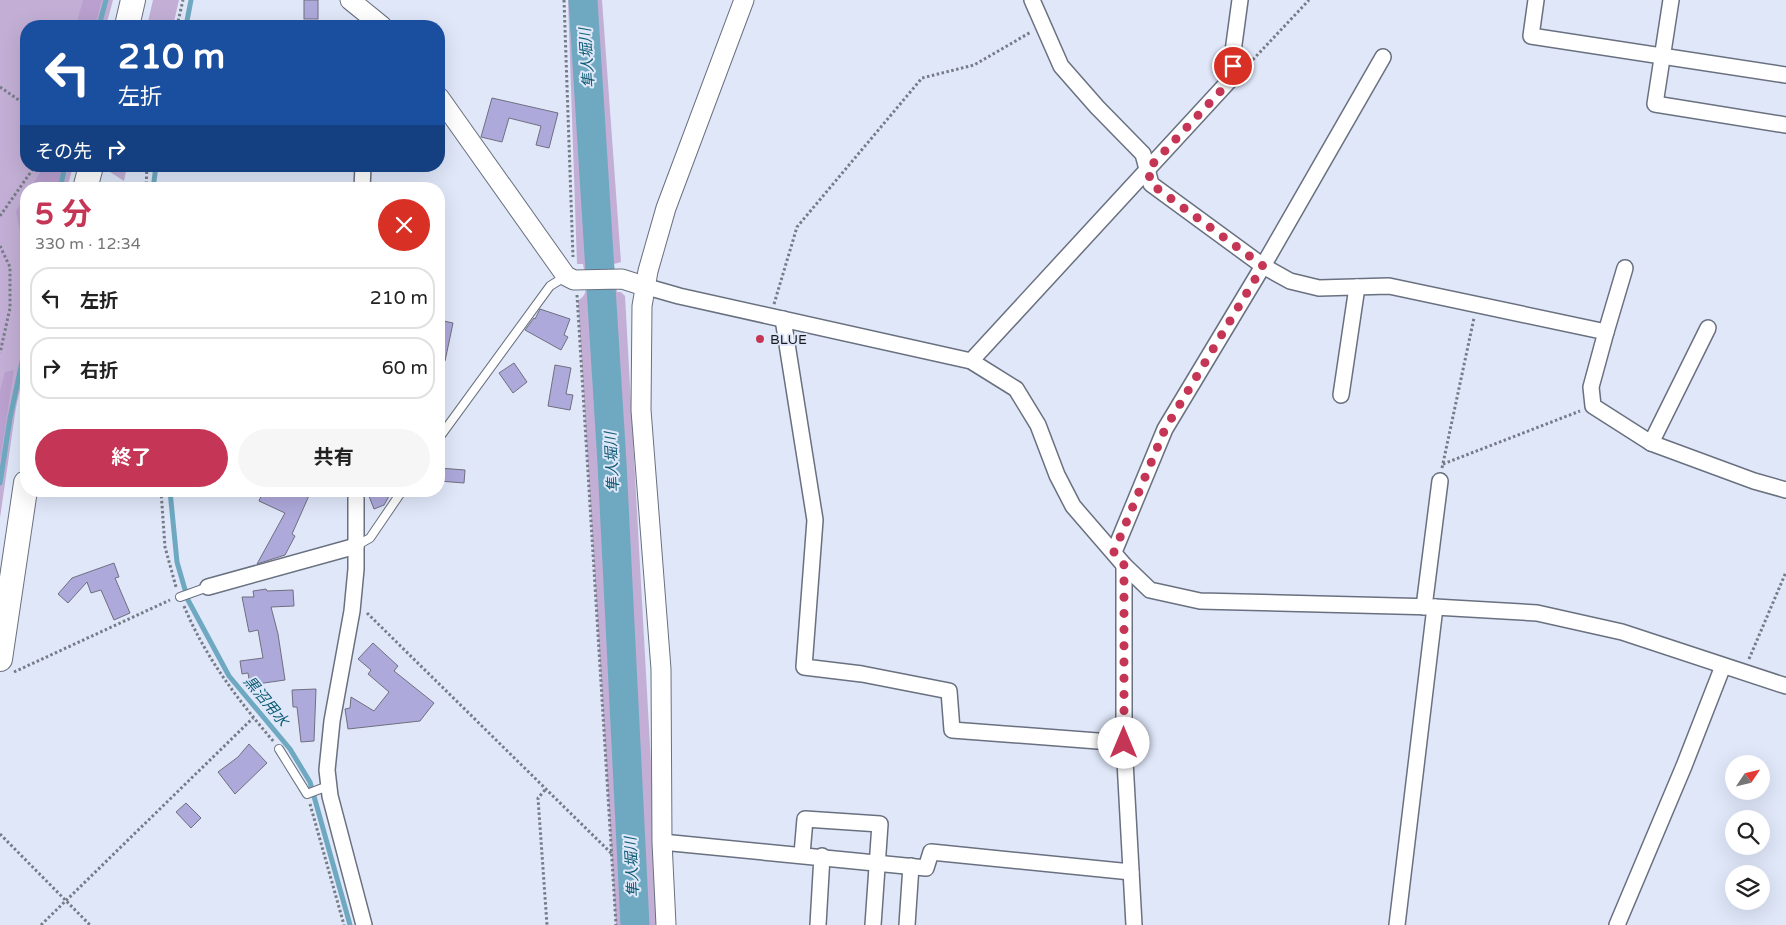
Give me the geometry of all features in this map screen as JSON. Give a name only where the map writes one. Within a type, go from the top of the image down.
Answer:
[{"type":"main road","points":[[128,20],[133,0]]},
{"type":"main road","points":[[5,666],[24,497]]},
{"type":"street","points":[[350,0],[372,20]]},
{"type":"street","points":[[666,925],[662,842],[661,670],[641,410],[640,354],[644,286],[666,208],[744,0]]},
{"type":"street","points":[[1032,0],[1061,66],[1097,107],[1143,154],[1151,184],[1263,266],[1290,281],[1319,288],[1389,286],[1606,332]]},
{"type":"street","points":[[1536,0],[1531,36],[1662,58],[1786,75]]},
{"type":"street","points":[[1672,0],[1655,104],[1786,125]]},
{"type":"street","points":[[971,361],[1230,81],[1242,1]]},
{"type":"street","points":[[1114,552],[1165,429],[1263,266],[1383,56]]},
{"type":"street","points":[[445,105],[574,278],[622,279],[678,296],[971,361],[1016,389],[1038,425],[1057,475],[1073,506],[1124,565],[1150,590],[1200,601],[1430,607],[1537,613],[1622,632],[1786,686]]},
{"type":"street","points":[[1625,268],[1591,387],[1592,406],[1651,443],[1754,481],[1786,490]]},
{"type":"street","points":[[1341,395],[1357,287]]},
{"type":"street","points":[[777,317],[816,520],[804,667],[862,674],[949,691],[952,730],[1124,743]]},
{"type":"street","points":[[1651,443],[1708,328]]},
{"type":"street","points":[[1397,925],[1430,607],[1440,481]]},
{"type":"street","points":[[356,497],[356,546],[352,611],[332,721],[323,787],[364,925]]},
{"type":"street","points":[[208,587],[356,546]]},
{"type":"street","points":[[1124,565],[1124,743],[1134,925]]},
{"type":"street","points":[[1617,925],[1684,766],[1723,666]]},
{"type":"street","points":[[802,854],[805,818],[880,824],[873,925]]},
{"type":"street","points":[[662,842],[802,854],[926,868],[931,852],[1131,872]]},
{"type":"street","points":[[818,925],[822,856]]},
{"type":"street","points":[[907,925],[911,866]]},
{"type":"lane","points":[[445,430],[550,286],[574,278]]},
{"type":"lane","points":[[356,546],[370,538],[398,497]]},
{"type":"lane","points":[[181,597],[208,587]]},
{"type":"lane","points":[[279,749],[309,793],[323,787]]},
{"type":"path","points":[[178,20],[182,0]]},
{"type":"path","points":[[564,0],[574,278],[578,300],[616,925]]},
{"type":"path","points":[[1230,81],[1239,74],[1309,0]]},
{"type":"path","points":[[777,317],[797,227],[922,78],[974,65],[1042,26]]},
{"type":"path","points":[[0,88],[20,101]]},
{"type":"path","points":[[0,216],[20,187]]},
{"type":"path","points":[[0,246],[10,267],[10,308],[0,351]]},
{"type":"path","points":[[1440,481],[1476,305]]},
{"type":"path","points":[[1442,464],[1592,406]]},
{"type":"path","points":[[161,497],[165,547],[192,626],[215,668],[279,749]]},
{"type":"path","points":[[1743,672],[1786,572]]},
{"type":"path","points":[[5,666],[20,671],[181,597]]},
{"type":"path","points":[[352,611],[365,611],[612,854]]},
{"type":"path","points":[[41,925],[254,718]]},
{"type":"path","points":[[545,790],[538,798],[547,925]]},
{"type":"path","points":[[309,793],[344,925]]},
{"type":"path","points":[[0,834],[90,925]]},
{"type":"shaded area","points":[[0,0],[113,0],[108,20],[20,20],[20,172],[71,172],[69,182],[20,182],[20,390],[0,518]]},
{"type":"shaded area","points":[[83,0],[102,0],[97,20],[78,20]]},
{"type":"shaded area","points":[[153,0],[179,0],[174,20],[148,20]]},
{"type":"shaded area","points":[[568,0],[575,0],[594,294],[602,490],[628,925],[616,925],[578,300],[585,294],[586,279],[583,264],[577,264]]},
{"type":"shaded area","points":[[593,0],[602,0],[621,262],[614,264],[617,292],[621,292],[625,296],[660,925],[644,925],[642,817]]},
{"type":"shaded area","points":[[40,172],[61,172],[59,182],[34,182]]},
{"type":"shaded area","points":[[110,172],[126,172],[124,181]]},
{"type":"shaded area","points":[[20,204],[20,232],[16,211]]},
{"type":"shaded area","points":[[14,370],[0,460],[0,391],[5,372]]},
{"type":"building","points":[[304,0],[318,0],[318,19],[304,19]]},
{"type":"building","points":[[492,98],[558,113],[549,148],[536,145],[541,126],[509,118],[502,142],[481,137]]},
{"type":"building","points":[[540,309],[570,319],[564,335],[568,337],[561,350],[525,330],[535,319]]},
{"type":"building","points":[[445,321],[453,323],[445,361]]},
{"type":"building","points":[[514,363],[527,382],[513,393],[499,373]]},
{"type":"building","points":[[555,365],[571,368],[566,394],[573,395],[570,410],[548,406]]},
{"type":"building","points":[[445,468],[465,470],[464,483],[445,481]]},
{"type":"building","points":[[261,497],[308,497],[292,534],[295,536],[285,555],[257,564],[285,513],[259,501]]},
{"type":"building","points":[[369,497],[389,497],[384,505],[374,509]]},
{"type":"building","points":[[114,563],[119,577],[115,578],[130,613],[114,620],[101,590],[91,593],[87,582],[68,603],[58,594],[72,578]]},
{"type":"building","points":[[266,589],[267,591],[293,590],[294,606],[271,607],[278,634],[285,680],[250,685],[248,673],[242,674],[240,661],[263,658],[258,630],[249,632],[242,597],[254,597],[253,591]]},
{"type":"building","points":[[373,643],[398,666],[394,671],[434,703],[420,721],[348,729],[345,709],[350,708],[351,697],[374,711],[389,692],[368,674],[371,670],[358,659]]},
{"type":"building","points":[[316,689],[314,741],[301,742],[297,707],[293,707],[292,690]]},
{"type":"building","points":[[249,744],[267,763],[235,794],[218,772],[238,757]]},
{"type":"building","points":[[186,803],[201,818],[191,828],[176,812]]},
{"type":"waterway","points":[[101,20],[106,0]]},
{"type":"waterway","name":"黒沼用水","points":[[187,20],[191,0]]},
{"type":"waterway","name":"隼人堀川","points":[[583,0],[612,463],[635,925]]},
{"type":"waterway","points":[[62,182],[64,172]]},
{"type":"waterway","name":"黒沼用水","points":[[154,182],[155,172]]},
{"type":"waterway","points":[[0,483],[10,418],[20,371]]},
{"type":"waterway","name":"黒沼用水","points":[[171,497],[177,562],[188,600],[229,676],[290,749],[310,782],[350,925]]},
{"type":"place","name":"BLUE","points":[[760,339]]},
{"type":"route","points":[[1124,743],[1124,565],[1114,552],[1165,429],[1263,266],[1151,184],[1148,169],[1230,81],[1233,66]]}]
